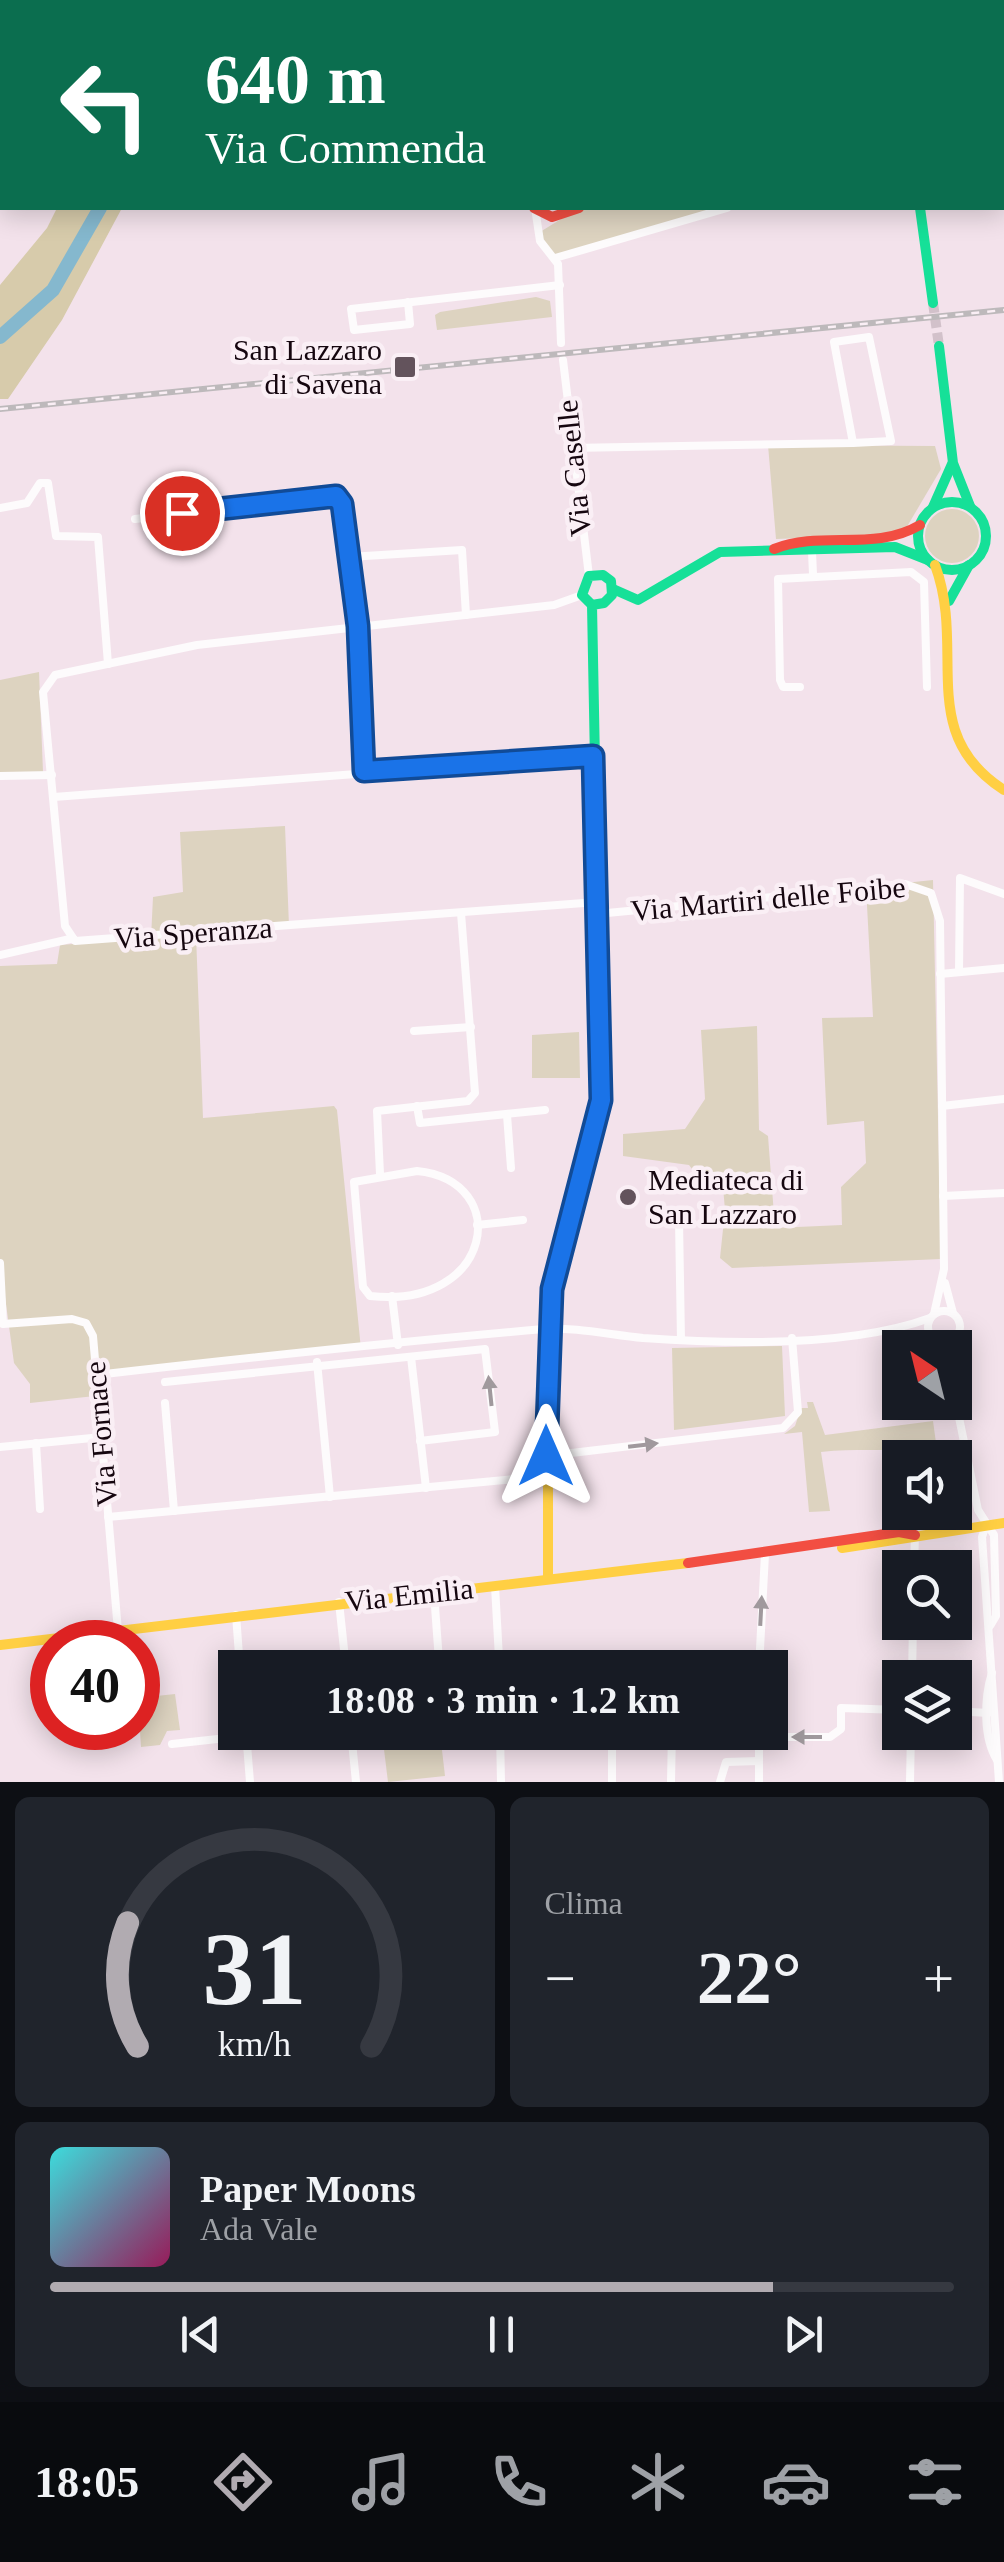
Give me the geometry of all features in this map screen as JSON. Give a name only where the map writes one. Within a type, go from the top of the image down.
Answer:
[{"type":"main road","points":[[250,0],[290,0]]},
{"type":"main road","points":[[540,210],[559,217],[575,210]]},
{"type":"main road","points":[[920,210],[934,303]]},
{"type":"main road","points":[[939,346],[952,462],[970,506],[980,516],[986,538],[984,549],[969,565],[948,602]]},
{"type":"main road","points":[[774,549],[804,542],[897,540],[920,525],[933,507],[952,462]]},
{"type":"main road","points":[[933,507],[951,502],[970,506]]},
{"type":"main road","points":[[920,525],[919,541],[948,602],[948,708],[953,732],[978,775],[1004,790]]},
{"type":"main road","points":[[592,604],[650,597],[692,564],[720,552],[812,552],[888,546],[956,569],[969,565]]},
{"type":"main road","name":"Via Caselle","points":[[582,595],[590,576],[608,577],[613,589]]},
{"type":"main road","points":[[606,602],[613,589],[626,598]]},
{"type":"main road","points":[[548,1579],[547,1329],[552,1289],[600,1109],[592,604],[582,595]]},
{"type":"main road","name":"Via Emilia","points":[[160,1625],[764,1554],[899,1532],[915,1534],[1004,1523]]},
{"type":"main road","name":"Via Emilia","points":[[0,1645],[30,1641]]},
{"type":"street","points":[[534,210],[542,246],[555,258],[560,285],[561,343]]},
{"type":"street","points":[[555,258],[719,210]]},
{"type":"street","points":[[540,232],[559,217]]},
{"type":"street","points":[[408,302],[410,324],[354,330],[351,309],[408,302],[560,285]]},
{"type":"street","points":[[571,448],[853,443],[891,442],[869,337],[834,342],[853,443]]},
{"type":"street","name":"Via Caselle","points":[[562,360],[590,576]]},
{"type":"street","points":[[0,508],[27,502],[40,483],[48,483],[56,536],[98,538],[108,664],[197,645],[554,605],[582,595]]},
{"type":"street","points":[[135,518],[336,496],[349,557],[364,771]]},
{"type":"street","points":[[349,557],[462,550],[466,615]]},
{"type":"street","points":[[812,552],[812,574]]},
{"type":"street","points":[[800,687],[780,684],[780,577],[910,572],[922,578],[927,687]]},
{"type":"street","name":"Via Speranza","points":[[108,664],[48,680],[43,692],[65,926],[70,939],[84,942],[460,913],[597,908]]},
{"type":"street","points":[[54,797],[593,756]]},
{"type":"street","points":[[0,776],[52,775]]},
{"type":"street","points":[[959,972],[960,878],[1004,894]]},
{"type":"street","name":"Via Martiri delle Foibe","points":[[597,908],[916,884],[931,893],[939,908],[944,1278],[959,1330]]},
{"type":"street","points":[[380,1174],[376,1114],[472,1098],[476,1087],[460,913]]},
{"type":"street","points":[[0,956],[70,939]]},
{"type":"street","points":[[940,974],[1004,968]]},
{"type":"street","points":[[414,1031],[471,1026]]},
{"type":"street","points":[[942,1106],[1004,1099]]},
{"type":"street","points":[[417,1106],[420,1123],[545,1110]]},
{"type":"street","points":[[507,1114],[511,1168]]},
{"type":"street","points":[[417,1171],[444,1177],[466,1196],[477,1225],[472,1254],[452,1281],[432,1291],[392,1296],[367,1294],[353,1184],[360,1178],[417,1171]]},
{"type":"street","points":[[943,1196],[1004,1193]]},
{"type":"street","points":[[674,1213],[679,1220],[681,1340]]},
{"type":"street","points":[[477,1225],[523,1220]]},
{"type":"street","name":"Via Fornace","points":[[0,1262],[3,1324],[72,1319],[86,1323],[93,1336],[117,1620]]},
{"type":"street","name":"Via Martiri delle Foibe","points":[[934,1330],[932,1316],[944,1278]]},
{"type":"street","points":[[392,1296],[398,1345]]},
{"type":"street","points":[[96,1375],[547,1329],[681,1340],[792,1338],[904,1328],[932,1316],[953,1314]]},
{"type":"street","points":[[904,1328],[909,1330]]},
{"type":"street","points":[[546,1456],[783,1428],[794,1421],[798,1408],[792,1338]]},
{"type":"street","points":[[165,1382],[485,1350],[494,1432],[420,1441]]},
{"type":"street","points":[[317,1353],[330,1497]]},
{"type":"street","points":[[411,1357],[426,1488]]},
{"type":"street","points":[[165,1403],[174,1511]]},
{"type":"street","points":[[960,1420],[978,1510],[994,1535],[999,1595],[990,1626]]},
{"type":"street","points":[[0,1446],[102,1437]]},
{"type":"street","points":[[36,1443],[40,1509]]},
{"type":"street","points":[[108,1517],[547,1476]]},
{"type":"street","points":[[986,1525],[982,1537],[1002,1759],[999,1782]]},
{"type":"street","points":[[915,1534],[915,1550]]},
{"type":"street","points":[[760,1650],[764,1554]]},
{"type":"street","points":[[495,1586],[499,1650]]},
{"type":"street","points":[[434,1593],[438,1650]]},
{"type":"street","points":[[339,1602],[344,1650]]},
{"type":"street","points":[[236,1615],[239,1650]]},
{"type":"street","points":[[992,1671],[987,1689],[990,1748],[1002,1759]]},
{"type":"street","points":[[788,1737],[836,1736],[842,1708],[882,1709]]},
{"type":"street","points":[[972,1713],[988,1713]]},
{"type":"street","points":[[172,1744],[218,1738]]},
{"type":"street","points":[[247,1750],[250,1782]]},
{"type":"street","points":[[353,1750],[356,1782]]},
{"type":"street","points":[[500,1750],[500,1782]]},
{"type":"street","points":[[612,1750],[612,1782]]},
{"type":"street","points":[[671,1782],[672,1750]]},
{"type":"street","points":[[759,1750],[759,1782]]},
{"type":"street","points":[[910,1782],[911,1750]]},
{"type":"street","points":[[720,1782],[726,1762],[759,1761]]},
{"type":"shaded area","points":[[56,210],[121,210],[62,320],[8,399],[0,399],[0,285],[47,228]]},
{"type":"shaded area","points":[[576,210],[720,210],[555,258],[542,246],[540,232]]},
{"type":"shaded area","points":[[536,297],[550,301],[552,317],[437,330],[435,315],[440,312]]},
{"type":"shaded area","points":[[768,445],[935,446],[941,469],[905,530],[890,535],[776,539]]},
{"type":"shaded area","points":[[952,509],[971,517],[979,536],[971,555],[952,563],[933,555],[925,536],[933,517]]},
{"type":"shaded area","points":[[39,672],[43,772],[0,773],[0,680]]},
{"type":"shaded area","points":[[285,826],[289,926],[196,935],[203,1118],[334,1106],[337,1110],[361,1349],[93,1374],[95,1396],[30,1403],[30,1384],[14,1363],[0,1260],[0,966],[57,964],[60,945],[151,938],[153,897],[183,892],[180,832]]},
{"type":"shaded area","points":[[933,880],[941,1259],[732,1268],[720,1258],[723,1187],[702,1182],[689,1165],[623,1156],[623,1134],[685,1129],[705,1099],[701,1030],[757,1026],[759,1130],[768,1136],[775,1228],[842,1225],[841,1187],[866,1163],[864,1121],[827,1125],[822,1018],[873,1017],[866,887]]},
{"type":"shaded area","points":[[579,1032],[580,1078],[532,1078],[532,1035]]},
{"type":"shaded area","points":[[782,1346],[785,1416],[674,1430],[672,1348]]},
{"type":"shaded area","points":[[807,1402],[813,1402],[825,1435],[933,1421],[936,1440],[882,1440],[882,1449],[821,1452],[830,1511],[809,1512],[802,1432],[784,1434],[795,1426],[801,1408],[808,1408]]},
{"type":"shaded area","points":[[175,1694],[180,1730],[167,1731],[160,1745],[160,1696]]},
{"type":"shaded area","points":[[384,1750],[442,1750],[445,1776],[388,1782]]},
{"type":"waterway","points":[[0,337],[53,290],[99,210]]},
{"type":"tunnel","points":[[933,303],[939,346]]},
{"type":"railway","points":[[0,409],[1004,310]]},
{"type":"traffic: fast","points":[[920,210],[933,303]]},
{"type":"traffic: fast","points":[[939,346],[953,463],[970,506]]},
{"type":"traffic: fast","points":[[933,507],[952,464]]},
{"type":"traffic: fast","points":[[952,502],[976,512],[986,536],[976,560],[952,570],[928,560],[918,536],[928,512],[952,502]]},
{"type":"traffic: fast","points":[[613,589],[638,600],[720,552],[895,547],[928,560]]},
{"type":"traffic: fast","points":[[949,601],[969,565]]},
{"type":"traffic: fast","points":[[592,605],[604,603],[612,595],[611,581],[603,575],[589,576],[582,595],[592,605],[600,1024]]},
{"type":"traffic: slow","points":[[253,0],[290,0]]},
{"type":"traffic: slow","points":[[935,565],[944,597],[951,716],[960,743],[977,767],[1004,790]]},
{"type":"traffic: slow","points":[[548,1579],[548,1314],[601,1100],[600,1024]]},
{"type":"traffic: slow","points":[[842,1548],[1004,1523]]},
{"type":"traffic: slow","points":[[0,1645],[688,1563]]},
{"type":"traffic: jam","points":[[538,210],[552,217],[573,210]]},
{"type":"traffic: jam","points":[[774,549],[811,541],[885,537],[920,525]]},
{"type":"traffic: jam","points":[[688,1563],[899,1532],[915,1535]]},
{"type":"place","name":"San Lazzaro di Savena","points":[[405,367]]},
{"type":"place","name":"Mediateca di San Lazzaro","points":[[628,1197]]},
{"type":"route","points":[[182,513],[317,496],[336,496],[342,504],[358,626],[355,627],[364,771],[593,756],[601,1100],[552,1289],[547,1329],[546,1456]]}]
